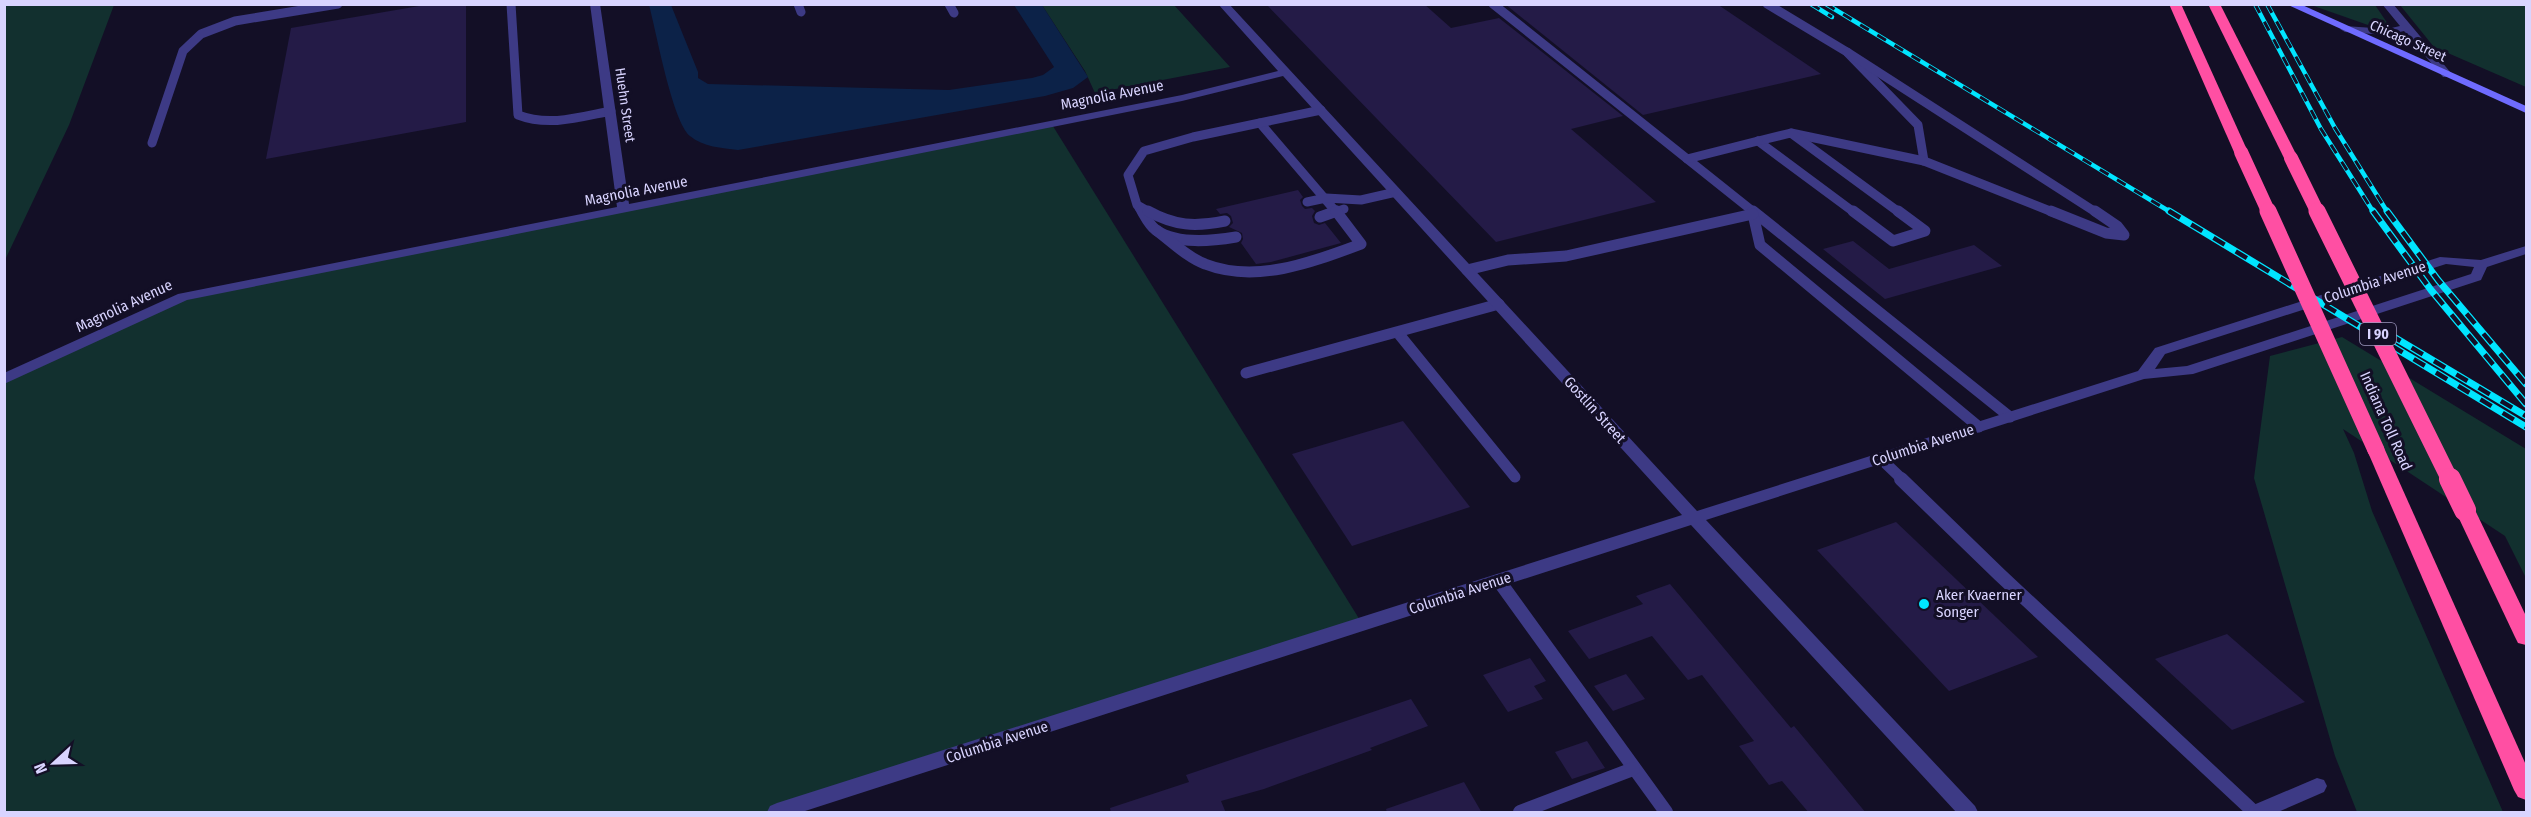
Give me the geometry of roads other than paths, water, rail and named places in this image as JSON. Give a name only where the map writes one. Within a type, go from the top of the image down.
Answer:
[{"type":"highway","name":"Indiana Toll Road","points":[[2175,4],[2526,790]]},
{"type":"highway","name":"Indiana Toll Road","points":[[2214,4],[2526,637]]},
{"type":"main road","name":"Chicago Street","points":[[2291,4],[2526,110]]},
{"type":"street","name":"Huehn Street","points":[[595,4],[624,210]]},
{"type":"street","name":"Gostlin Street","points":[[1223,4],[1968,813]]},
{"type":"street","points":[[2387,4],[2447,75]]},
{"type":"street","points":[[2345,29],[2387,32],[2406,27]]},
{"type":"street","name":"Magnolia Avenue","points":[[4,380],[183,297],[1182,98],[1287,72]]},
{"type":"street","name":"Columbia Avenue","points":[[2143,374],[2160,351],[2445,260],[2482,264],[2526,250]]},
{"type":"street","name":"Columbia Avenue","points":[[777,813],[2143,374],[2188,371],[2476,277],[2482,264]]},
{"type":"street","points":[[2256,813],[2317,786]]},
{"type":"lane","points":[[152,144],[183,51],[201,34],[235,21],[338,4]]},
{"type":"lane","points":[[511,4],[518,115],[531,122],[555,121],[611,111]]},
{"type":"lane","points":[[949,4],[954,13]]},
{"type":"lane","points":[[1493,4],[2010,417]]},
{"type":"lane","points":[[1687,159],[1791,134],[1924,161],[2106,233],[2124,235],[2117,226],[2021,162],[1767,4]]},
{"type":"lane","points":[[1847,52],[1918,125],[1924,161]]},
{"type":"lane","points":[[1260,123],[1326,198],[1361,244],[1309,264],[1238,273],[1203,264],[1156,230],[1137,205],[1128,175],[1144,151],[1193,137],[1321,110]]},
{"type":"lane","points":[[1758,141],[1893,241],[1925,231],[1791,134]]},
{"type":"lane","points":[[1307,202],[1326,198],[1361,200],[1396,192]]},
{"type":"lane","points":[[1320,217],[1338,213],[1361,200]]},
{"type":"lane","points":[[1137,205],[1171,224],[1199,227],[1225,221]]},
{"type":"lane","points":[[1467,270],[1508,260],[1566,256],[1753,214]]},
{"type":"lane","points":[[1753,214],[1760,245],[1979,427]]},
{"type":"lane","points":[[1156,230],[1189,240],[1219,240],[1236,237]]},
{"type":"lane","points":[[1246,373],[1499,304]]},
{"type":"lane","points":[[1398,333],[1515,477]]},
{"type":"lane","points":[[1881,458],[2000,575],[2256,813]]},
{"type":"lane","points":[[1499,581],[1666,813]]},
{"type":"lane","points":[[1520,813],[1633,769]]},
{"type":"water","points":[[649,5],[671,5],[698,72],[698,78],[708,84],[949,90],[1032,78],[1043,75],[1054,67],[1014,5],[1042,5],[1088,77],[1073,88],[1045,96],[738,150],[701,143],[690,136],[683,127],[665,74]]},
{"type":"railway","points":[[1811,4],[1832,17]]},
{"type":"railway","points":[[1826,4],[2172,213]]},
{"type":"railway","points":[[2255,4],[2321,129],[2374,213]]},
{"type":"railway","points":[[2267,4],[2335,128],[2388,213]]},
{"type":"railway","points":[[2169,211],[2526,427]]},
{"type":"railway","points":[[2373,211],[2431,290],[2526,404]]},
{"type":"railway","points":[[2387,211],[2438,280],[2526,384]]},
{"type":"railway","points":[[2367,321],[2526,416]]},
{"type":"place","name":"Aker Kvaerner Songer","points":[[1924,604]]}]
